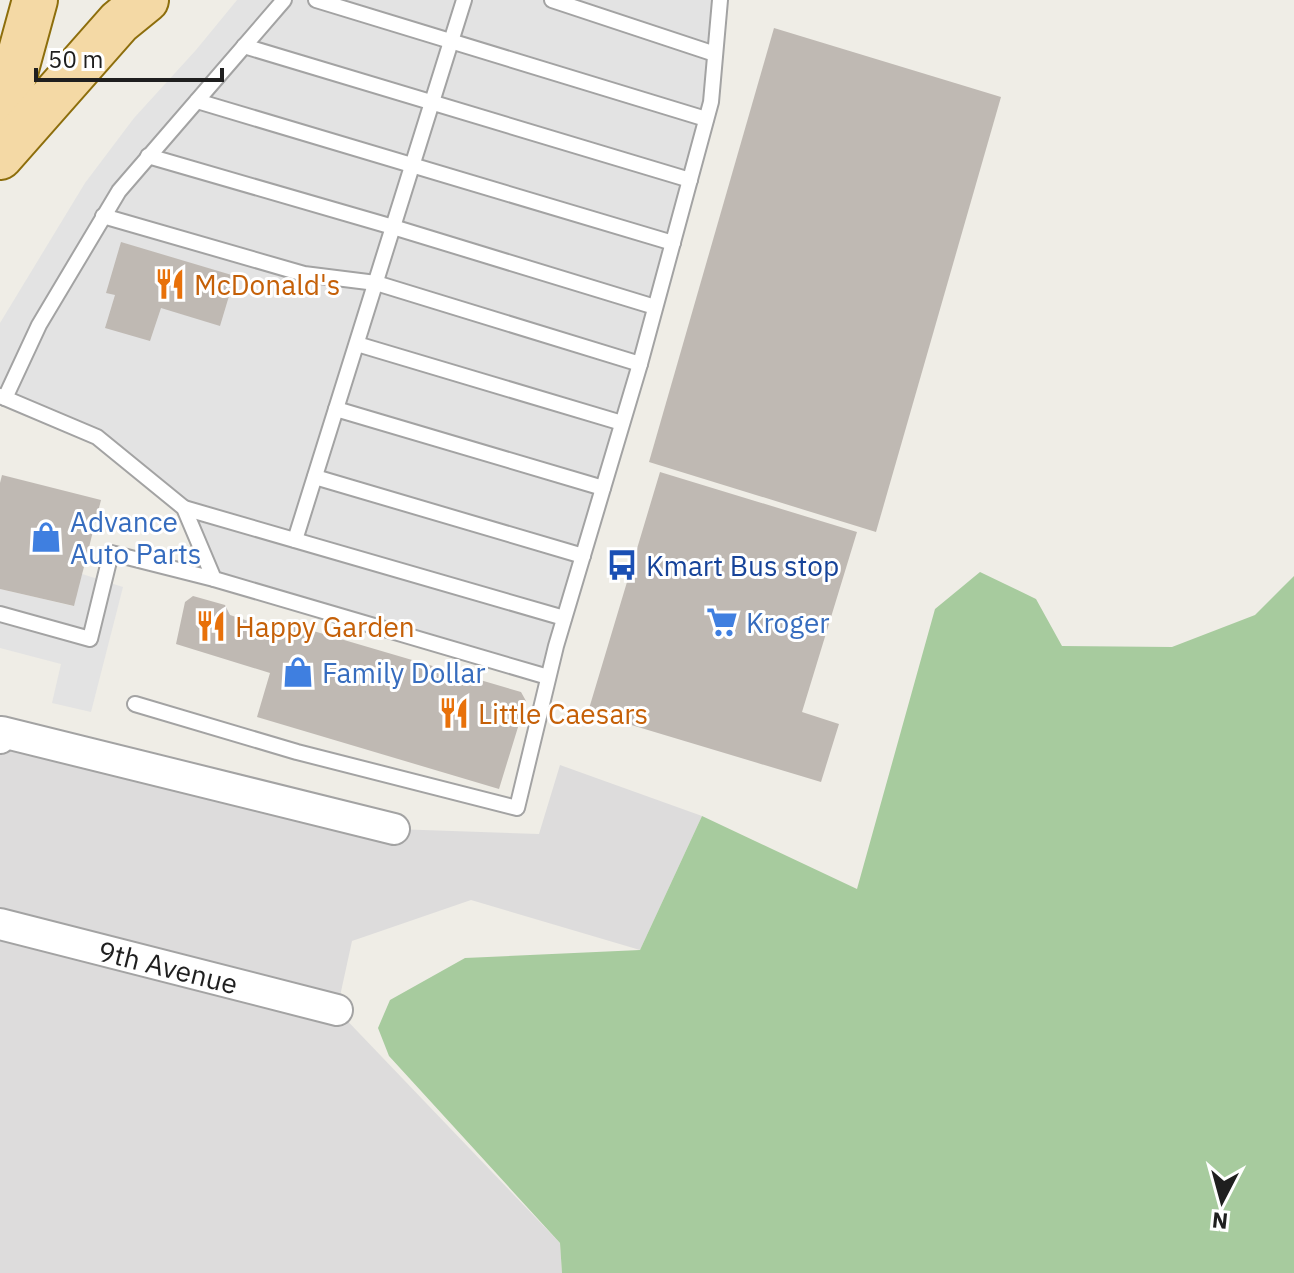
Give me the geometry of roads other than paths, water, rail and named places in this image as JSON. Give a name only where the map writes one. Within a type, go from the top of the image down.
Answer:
[{"type":"main road","points":[[0,128],[35,0]]},
{"type":"main road","points":[[0,157],[119,22],[146,0]]},
{"type":"street","points":[[0,738],[2,732],[394,829]]},
{"type":"street","name":"9th Avenue","points":[[0,924],[337,1010]]},
{"type":"lane","points":[[284,0],[119,191],[39,325],[3,397],[97,437],[184,508],[564,618]]},
{"type":"lane","points":[[316,0],[706,119]]},
{"type":"lane","points":[[295,540],[464,0]]},
{"type":"lane","points":[[552,0],[715,54]]},
{"type":"lane","points":[[135,704],[297,752],[517,808],[564,618],[640,364],[711,102],[720,0]]},
{"type":"lane","points":[[244,46],[690,180]]},
{"type":"lane","points":[[197,101],[673,243]]},
{"type":"lane","points":[[148,156],[655,307]]},
{"type":"lane","points":[[103,216],[304,274],[376,283],[640,364]]},
{"type":"lane","points":[[357,344],[622,423]]},
{"type":"lane","points":[[336,409],[603,488]]},
{"type":"lane","points":[[315,477],[583,556]]},
{"type":"lane","points":[[184,508],[214,579]]},
{"type":"lane","points":[[0,614],[90,639],[111,553],[214,579],[548,677]]},
{"type":"place","name":"McDonald's","points":[[170,284]]},
{"type":"place","name":"Advance Auto Parts","points":[[46,537]]},
{"type":"place","name":"Kmart Bus stop","points":[[622,565]]},
{"type":"place","name":"Kroger","points":[[722,622]]},
{"type":"place","name":"Happy Garden","points":[[211,626]]},
{"type":"place","name":"Family Dollar","points":[[298,672]]},
{"type":"place","name":"Little Caesars","points":[[454,713]]}]
